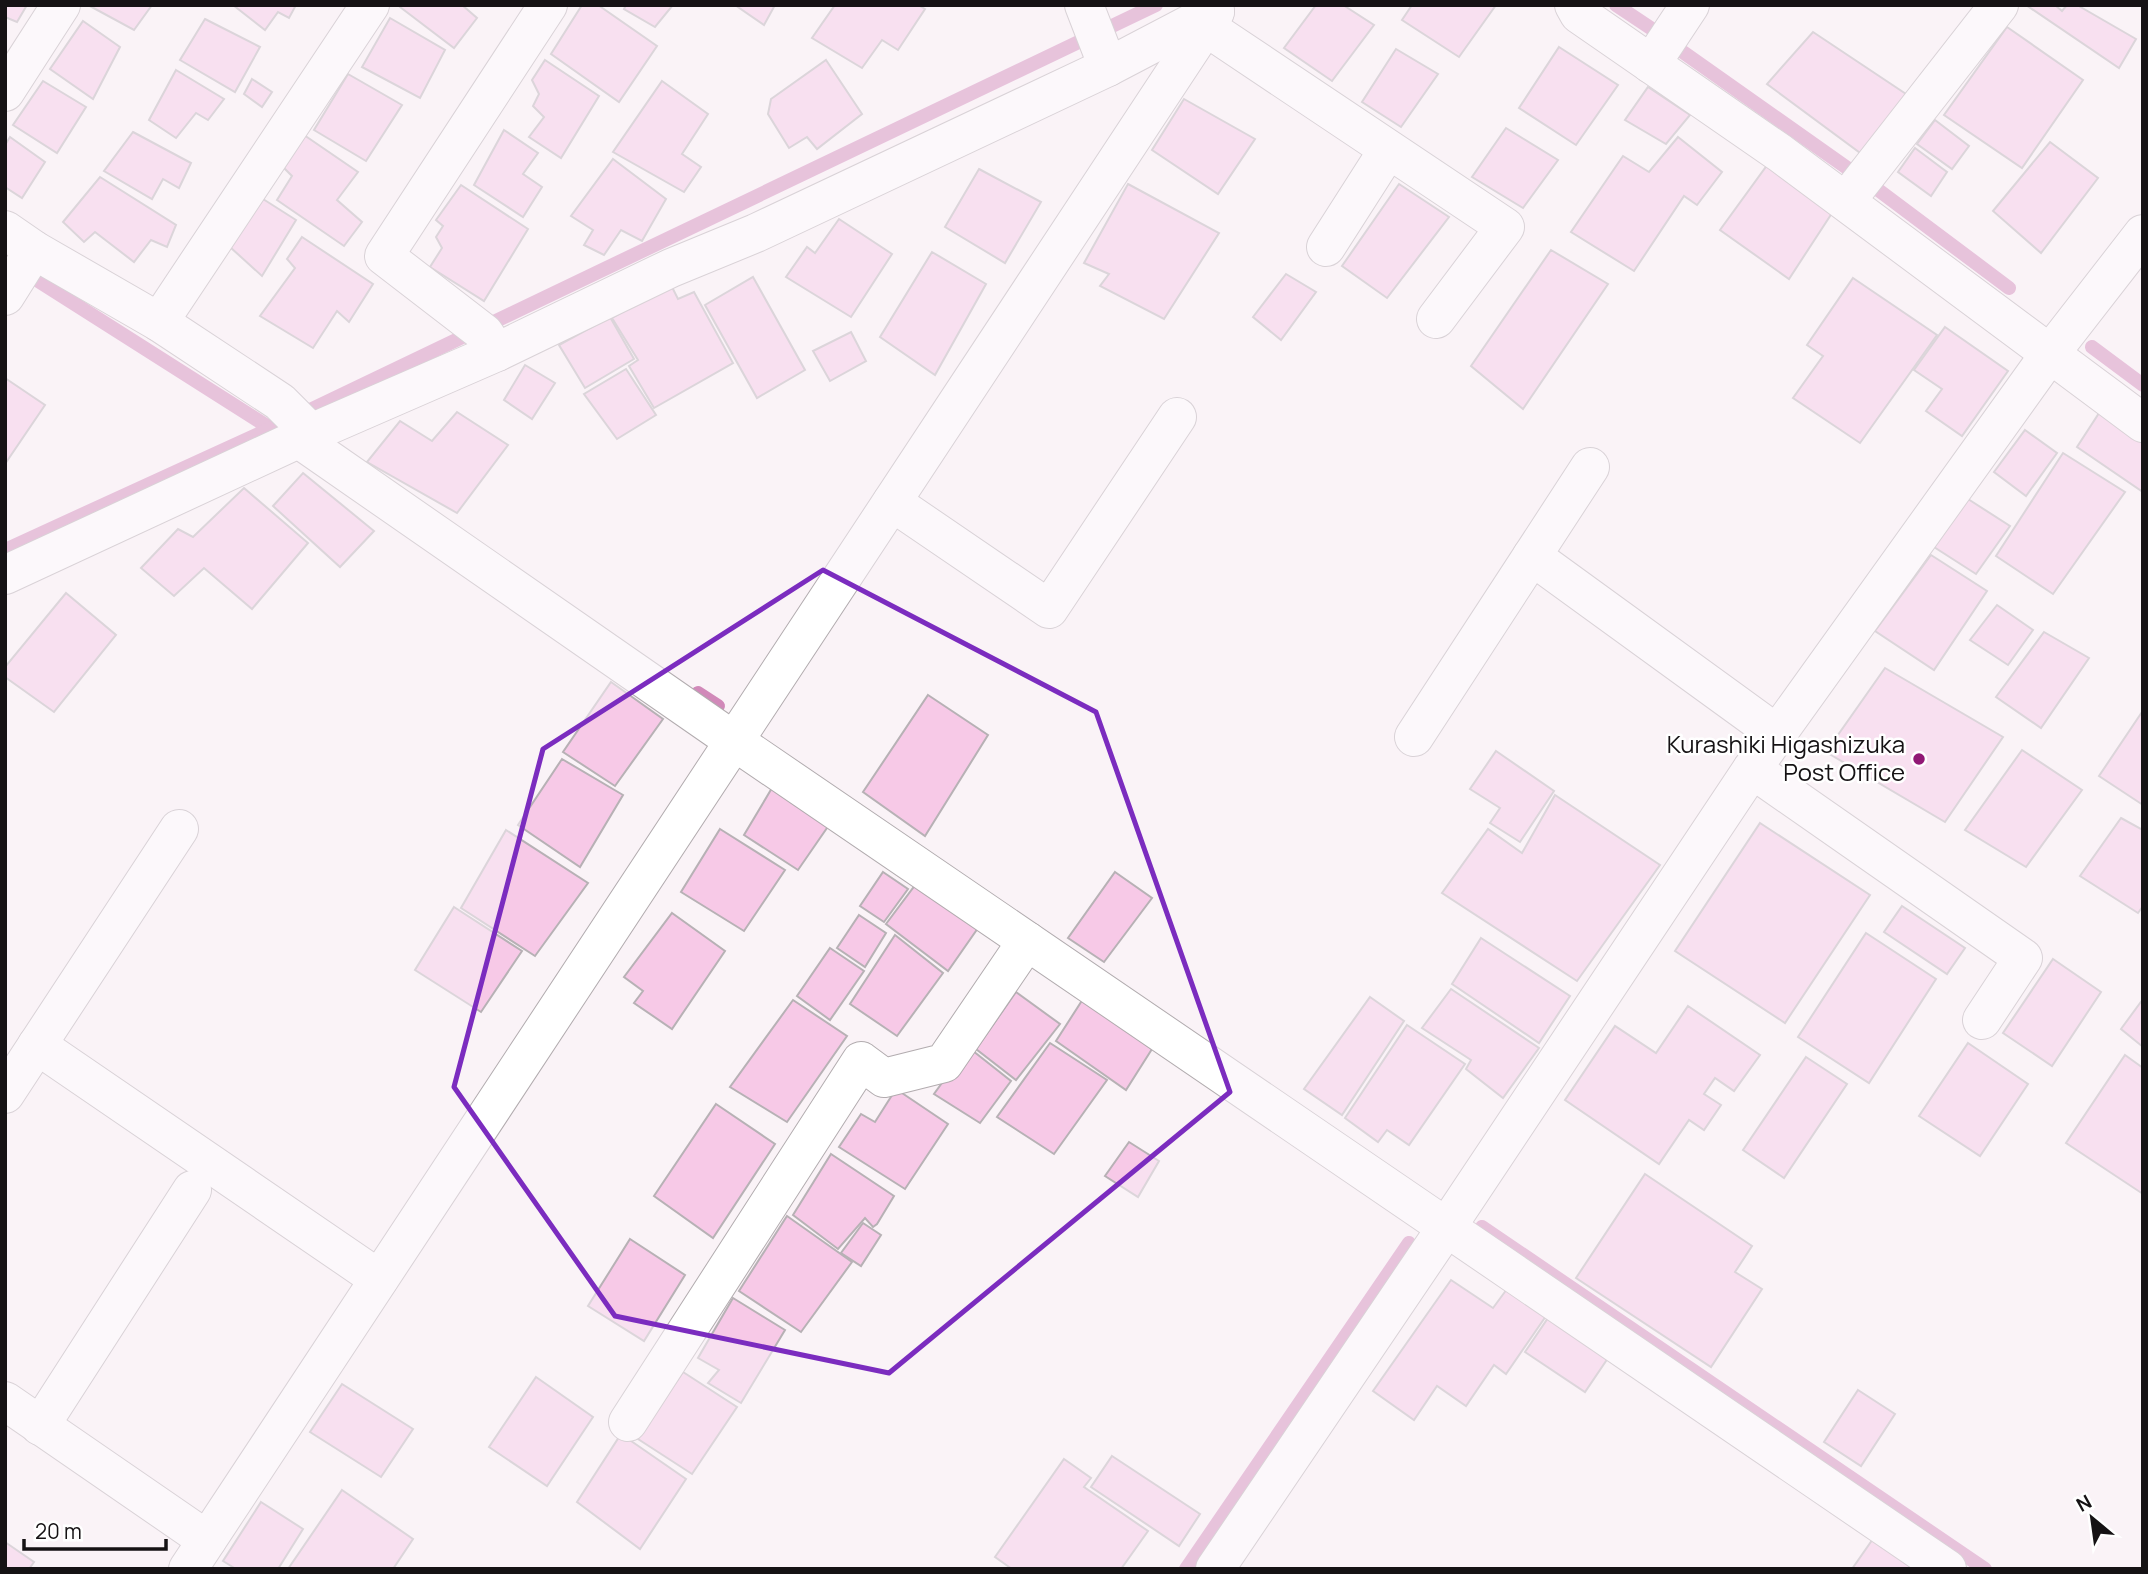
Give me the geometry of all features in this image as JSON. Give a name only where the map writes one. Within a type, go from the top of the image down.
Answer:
[{"type":"street","points":[[5,92],[61,5]]},
{"type":"street","points":[[159,322],[370,5]]},
{"type":"street","points":[[485,336],[384,256],[548,5]]},
{"type":"street","points":[[1651,64],[1690,5]]},
{"type":"street","points":[[1846,201],[1999,5]]},
{"type":"street","points":[[1574,8],[1846,201],[2143,423]]},
{"type":"street","points":[[5,1401],[40,1426],[198,1554],[891,502],[1216,15]]},
{"type":"street","points":[[5,575],[297,424],[485,336],[671,268],[756,233],[1097,38],[1216,15],[1388,150],[1505,227],[1436,319]]},
{"type":"street","points":[[1326,247],[1388,150]]},
{"type":"street","points":[[1215,1569],[1752,769],[2049,355],[2143,234]]},
{"type":"street","points":[[5,296],[20,240],[159,322],[734,741],[1948,1569]]},
{"type":"street","points":[[891,502],[1049,609],[1177,417]]},
{"type":"street","points":[[1414,737],[1590,467]]},
{"type":"street","points":[[1532,556],[1777,734]]},
{"type":"street","points":[[1752,769],[2023,958],[1982,1020]]},
{"type":"street","points":[[5,1094],[179,829]]},
{"type":"street","points":[[628,1422],[861,1061],[884,1077],[944,1063],[1027,941]]},
{"type":"street","points":[[37,1045],[379,1279]]},
{"type":"street","points":[[40,1426],[192,1189]]},
{"type":"highlighted area","points":[[823,570],[1096,712],[1230,1092],[889,1373],[615,1316],[454,1087],[543,749]]},
{"type":"building","points":[[5,5],[27,5],[17,22],[5,17]]},
{"type":"building","points":[[88,5],[152,5],[134,30]]},
{"type":"building","points":[[233,5],[296,5],[289,18],[278,12],[265,30]]},
{"type":"building","points":[[462,5],[477,18],[454,48],[400,7]]},
{"type":"building","points":[[582,5],[598,5],[657,46],[619,102],[551,54]]},
{"type":"building","points":[[626,5],[673,5],[655,27],[624,9]]},
{"type":"building","points":[[735,5],[775,5],[764,25]]},
{"type":"building","points":[[835,5],[918,5],[925,9],[898,50],[882,40],[862,68],[812,38]]},
{"type":"building","points":[[1316,5],[1343,5],[1374,25],[1332,81],[1284,48]]},
{"type":"building","points":[[1412,5],[1496,5],[1459,57],[1402,20]]},
{"type":"building","points":[[2026,5],[2055,5],[2062,11],[2067,5],[2077,5],[2136,39],[2119,68]]},
{"type":"building","points":[[390,18],[445,50],[420,98],[362,67]]},
{"type":"building","points":[[205,19],[260,47],[235,92],[180,60]]},
{"type":"building","points":[[83,21],[120,47],[93,99],[50,69]]},
{"type":"building","points":[[2007,27],[2083,80],[2022,168],[1944,115]]},
{"type":"building","points":[[1813,32],[1909,96],[1867,158],[1767,84]]},
{"type":"building","points":[[1559,47],[1618,85],[1576,145],[1519,108]]},
{"type":"building","points":[[1396,49],[1438,74],[1401,127],[1362,102]]},
{"type":"building","points":[[545,60],[599,96],[561,158],[529,137],[544,117],[533,106],[539,94],[532,80]]},
{"type":"building","points":[[826,60],[862,114],[817,149],[807,137],[789,148],[768,114],[771,99]]},
{"type":"building","points":[[176,70],[224,99],[208,120],[196,113],[176,138],[149,120]]},
{"type":"building","points":[[348,74],[402,105],[366,161],[314,130]]},
{"type":"building","points":[[252,79],[272,92],[262,107],[244,94]]},
{"type":"building","points":[[43,81],[86,107],[57,153],[13,125]]},
{"type":"building","points":[[662,81],[708,114],[682,154],[701,167],[684,192],[613,152]]},
{"type":"building","points":[[1648,87],[1690,115],[1666,144],[1625,120]]},
{"type":"building","points":[[1184,99],[1255,139],[1218,194],[1152,150]]},
{"type":"building","points":[[1935,120],[1969,146],[1952,169],[1917,144]]},
{"type":"building","points":[[1506,128],[1558,160],[1523,208],[1472,177]]},
{"type":"building","points":[[504,130],[538,153],[523,174],[542,187],[523,217],[474,185]]},
{"type":"building","points":[[133,132],[191,163],[179,188],[163,179],[152,199],[104,171]]},
{"type":"building","points":[[304,135],[358,172],[337,200],[362,222],[344,246],[277,200],[292,176],[284,168]]},
{"type":"building","points":[[10,137],[45,162],[22,198],[5,187],[5,145]]},
{"type":"building","points":[[1678,137],[1722,172],[1697,205],[1684,196],[1634,271],[1571,232],[1623,156],[1649,172]]},
{"type":"building","points":[[2050,142],[2098,178],[2041,253],[1993,211]]},
{"type":"building","points":[[1915,148],[1947,172],[1931,196],[1898,172]]},
{"type":"building","points":[[613,159],[666,199],[642,241],[621,230],[604,255],[584,245],[593,230],[571,216]]},
{"type":"building","points":[[1768,164],[1834,210],[1789,279],[1720,230]]},
{"type":"building","points":[[979,169],[1041,202],[1005,263],[945,227]]},
{"type":"building","points":[[100,177],[176,225],[167,247],[151,240],[134,262],[95,232],[84,242],[63,222]]},
{"type":"building","points":[[1128,184],[1219,233],[1164,319],[1100,286],[1109,274],[1084,263]]},
{"type":"building","points":[[1399,184],[1449,217],[1387,298],[1342,266]]},
{"type":"building","points":[[461,185],[528,229],[484,301],[430,267],[442,248],[436,237],[443,226],[436,220]]},
{"type":"building","points":[[263,199],[296,220],[262,276],[230,247]]},
{"type":"building","points":[[839,219],[892,254],[851,317],[786,277],[807,247],[815,253]]},
{"type":"building","points":[[302,237],[373,284],[349,322],[337,311],[313,348],[260,316],[295,268],[287,259]]},
{"type":"building","points":[[1551,250],[1608,284],[1523,409],[1471,366]]},
{"type":"building","points":[[932,252],[986,284],[935,375],[880,337]]},
{"type":"building","points":[[1286,274],[1316,292],[1281,340],[1253,317]]},
{"type":"building","points":[[753,277],[805,370],[757,398],[705,305]]},
{"type":"building","points":[[1853,278],[1937,335],[1860,443],[1793,398],[1823,356],[1807,345]]},
{"type":"building","points":[[671,285],[678,299],[694,292],[733,363],[654,408],[629,366],[638,360],[612,318]]},
{"type":"building","points":[[610,317],[634,359],[585,388],[559,345]]},
{"type":"building","points":[[1945,327],[2008,371],[1962,436],[1926,411],[1942,389],[1914,370]]},
{"type":"building","points":[[851,332],[866,361],[830,381],[813,351]]},
{"type":"building","points":[[525,365],[555,383],[532,419],[504,400]]},
{"type":"building","points":[[626,369],[656,415],[617,439],[584,394]]},
{"type":"building","points":[[5,378],[45,405],[5,464]]},
{"type":"building","points":[[2103,407],[2143,435],[2143,492],[2077,447]]},
{"type":"building","points":[[457,412],[508,445],[457,513],[367,462],[400,421],[432,441]]},
{"type":"building","points":[[2025,430],[2057,453],[2026,496],[1994,472]]},
{"type":"building","points":[[2063,453],[2125,492],[2053,594],[1996,556]]},
{"type":"building","points":[[303,473],[374,531],[340,567],[273,506]]},
{"type":"building","points":[[244,488],[308,543],[252,609],[204,568],[174,596],[141,568],[178,529],[193,537]]},
{"type":"building","points":[[1968,499],[2010,526],[1976,574],[1934,547]]},
{"type":"building","points":[[1931,555],[1987,591],[1934,670],[1875,631]]},
{"type":"building","points":[[66,593],[116,635],[54,712],[5,677],[5,667]]},
{"type":"building","points":[[1997,605],[2033,630],[2008,665],[1970,640]]},
{"type":"building","points":[[2044,632],[2089,658],[2041,728],[1996,697]]},
{"type":"building","points":[[1885,668],[2003,737],[1945,822],[1826,752]]},
{"type":"building","points":[[611,682],[663,719],[615,786],[563,752]]},
{"type":"building","points":[[928,695],[988,735],[925,836],[863,792]]},
{"type":"building","points":[[2143,712],[2143,805],[2099,776]]},
{"type":"building","points":[[2022,750],[2082,790],[2026,867],[1965,830]]},
{"type":"building","points":[[1496,751],[1554,791],[1520,842],[1490,823],[1500,808],[1470,789]]},
{"type":"building","points":[[562,759],[623,795],[580,867],[518,825]]},
{"type":"building","points":[[772,788],[829,825],[798,870],[744,835]]},
{"type":"building","points":[[1555,795],[1660,865],[1577,981],[1442,893],[1488,829],[1522,853]]},
{"type":"building","points":[[2121,818],[2143,830],[2143,906],[2138,913],[2080,876]]},
{"type":"building","points":[[1760,823],[1870,895],[1785,1023],[1675,951]]},
{"type":"building","points":[[720,829],[785,870],[744,931],[681,892]]},
{"type":"building","points":[[506,830],[588,883],[535,956],[461,908]]},
{"type":"building","points":[[883,872],[908,889],[884,922],[860,906]]},
{"type":"building","points":[[1115,872],[1152,898],[1104,962],[1068,938]]},
{"type":"building","points":[[916,884],[978,928],[948,971],[886,924]]},
{"type":"building","points":[[1902,906],[1965,948],[1947,974],[1884,932]]},
{"type":"building","points":[[454,907],[522,951],[481,1012],[415,970]]},
{"type":"building","points":[[672,913],[725,951],[672,1029],[634,1003],[643,991],[624,977]]},
{"type":"building","points":[[859,915],[886,933],[865,967],[837,948]]},
{"type":"building","points":[[1866,933],[1936,979],[1869,1083],[1798,1037]]},
{"type":"building","points":[[895,935],[943,973],[897,1036],[850,1004]]},
{"type":"building","points":[[1481,938],[1570,996],[1539,1043],[1452,984]]},
{"type":"building","points":[[830,948],[864,971],[830,1020],[797,996]]},
{"type":"building","points":[[2053,959],[2101,992],[2052,1066],[2003,1033]]},
{"type":"building","points":[[1451,989],[1539,1048],[1503,1098],[1466,1069],[1471,1060],[1422,1028]]},
{"type":"building","points":[[1016,992],[1060,1024],[1016,1080],[976,1049]]},
{"type":"building","points":[[1370,997],[1404,1021],[1342,1115],[1304,1089]]},
{"type":"building","points":[[1083,999],[1152,1049],[1126,1090],[1056,1041]]},
{"type":"building","points":[[2143,999],[2143,1047],[2121,1029]]},
{"type":"building","points":[[793,1000],[847,1036],[787,1122],[730,1087]]},
{"type":"building","points":[[1688,1006],[1760,1055],[1734,1091],[1715,1078],[1704,1094],[1721,1105],[1704,1130],[1689,1120],[1659,1164],[1565,1100],[1615,1026],[1656,1053]]},
{"type":"building","points":[[1407,1025],[1465,1064],[1409,1145],[1387,1130],[1378,1142],[1345,1118]]},
{"type":"building","points":[[1050,1043],[1107,1080],[1054,1154],[997,1117]]},
{"type":"building","points":[[1968,1043],[2028,1084],[1980,1156],[1919,1116]]},
{"type":"building","points":[[968,1047],[1011,1081],[980,1123],[934,1094]]},
{"type":"building","points":[[2125,1055],[2143,1068],[2143,1194],[2066,1143]]},
{"type":"building","points":[[1806,1057],[1847,1084],[1784,1178],[1743,1150]]},
{"type":"building","points":[[896,1089],[948,1124],[905,1189],[839,1147],[861,1114],[875,1122]]},
{"type":"building","points":[[716,1104],[775,1144],[713,1238],[654,1196]]},
{"type":"building","points":[[1129,1142],[1159,1161],[1138,1197],[1105,1176]]},
{"type":"building","points":[[831,1154],[894,1196],[877,1224],[873,1227],[865,1218],[838,1249],[793,1215]]},
{"type":"building","points":[[1645,1174],[1752,1246],[1735,1272],[1762,1289],[1711,1367],[1576,1278]]},
{"type":"building","points":[[787,1216],[852,1262],[801,1332],[739,1291]]},
{"type":"building","points":[[863,1223],[881,1235],[861,1266],[841,1253]]},
{"type":"building","points":[[630,1239],[685,1275],[644,1341],[588,1306]]},
{"type":"building","points":[[1451,1280],[1493,1308],[1507,1289],[1546,1316],[1506,1374],[1494,1365],[1466,1406],[1437,1386],[1414,1420],[1373,1391]]},
{"type":"building","points":[[733,1298],[785,1330],[741,1403],[708,1383],[719,1370],[698,1358]]},
{"type":"building","points":[[1548,1318],[1608,1358],[1585,1392],[1525,1352]]},
{"type":"building","points":[[683,1372],[737,1407],[692,1474],[638,1439]]},
{"type":"building","points":[[536,1377],[593,1417],[547,1486],[489,1447]]},
{"type":"building","points":[[342,1384],[413,1429],[381,1477],[310,1432]]},
{"type":"building","points":[[1858,1390],[1895,1414],[1861,1466],[1824,1442]]},
{"type":"building","points":[[621,1434],[686,1479],[640,1549],[577,1502]]},
{"type":"building","points":[[1112,1456],[1200,1514],[1179,1546],[1091,1487]]},
{"type":"building","points":[[1064,1459],[1091,1478],[1084,1487],[1148,1531],[1121,1569],[1012,1569],[995,1557]]},
{"type":"building","points":[[342,1490],[413,1539],[393,1569],[288,1569]]},
{"type":"building","points":[[261,1502],[303,1529],[278,1569],[236,1569],[223,1561]]},
{"type":"building","points":[[1875,1536],[1915,1569],[1852,1569]]},
{"type":"building","points":[[5,1542],[34,1562],[29,1569],[5,1569]]},
{"type":"waterway","points":[[5,550],[289,420],[1156,5]]},
{"type":"waterway","points":[[1616,5],[1658,33]]},
{"type":"waterway","points":[[1680,50],[1850,170]]},
{"type":"waterway","points":[[1877,189],[2009,288]]},
{"type":"waterway","points":[[37,280],[270,428]]},
{"type":"waterway","points":[[2092,347],[2143,385]]},
{"type":"waterway","points":[[698,693],[718,706]]},
{"type":"waterway","points":[[1482,1227],[1985,1569]]},
{"type":"waterway","points":[[1186,1569],[1409,1243]]},
{"type":"place","name":"Kurashiki Higashizuka Post Office","points":[[1919,759]]}]
